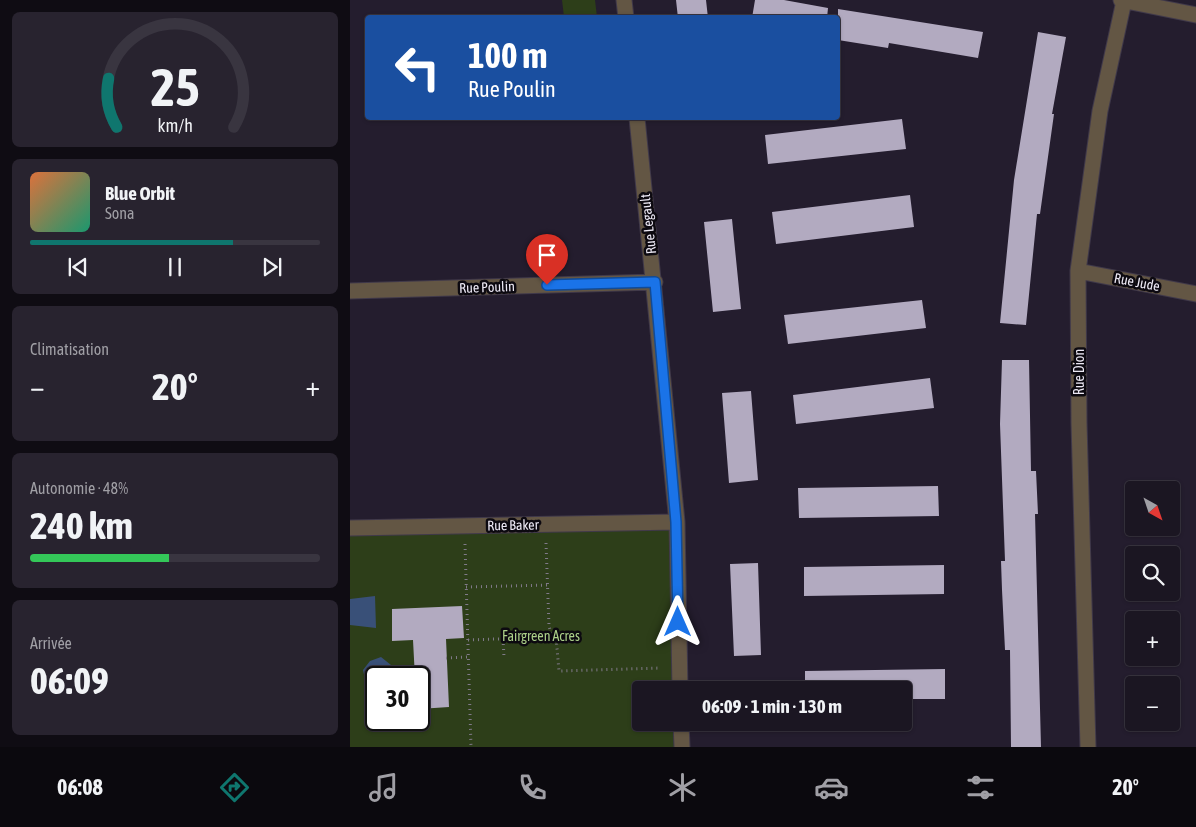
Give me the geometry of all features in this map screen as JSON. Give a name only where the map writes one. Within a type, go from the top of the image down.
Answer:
[{"type":"street","points":[[624,0],[626,15]]},
{"type":"street","points":[[1122,0],[1196,15]]},
{"type":"street","name":"Rue Dion","points":[[1088,747],[1079,423],[1078,271],[1100,111],[1122,0]]},
{"type":"street","name":"Rue Legault","points":[[637,120],[655,282],[676,522],[680,681]]},
{"type":"street","name":"Rue Jude","points":[[1078,271],[1196,294]]},
{"type":"street","name":"Rue Poulin","points":[[350,291],[655,282]]},
{"type":"street","name":"Rue Baker","points":[[350,528],[676,522]]},
{"type":"street","points":[[681,731],[682,747]]},
{"type":"path","points":[[545,524],[549,626],[554,637],[559,671],[679,668]]},
{"type":"path","points":[[464,526],[471,747]]},
{"type":"path","points":[[466,587],[548,584]]},
{"type":"path","points":[[468,640],[554,637],[562,639]]},
{"type":"path","points":[[503,639],[504,657]]},
{"type":"path","points":[[446,658],[468,657]]},
{"type":"green space","points":[[562,0],[595,0],[597,15],[564,15]]},
{"type":"green space","name":"Fairgreen Acres","points":[[677,522],[681,681],[632,681],[632,731],[682,731],[682,747],[350,747],[350,528]]},
{"type":"water","points":[[375,596],[376,628],[350,625],[350,599]]},
{"type":"water","points":[[381,657],[391,666],[366,666],[370,661]]},
{"type":"building","points":[[676,0],[706,0],[708,15],[678,15]]},
{"type":"building","points":[[755,0],[784,0],[828,8],[827,15],[752,15]]},
{"type":"building","points":[[838,9],[983,32],[978,58],[889,43],[888,48],[840,40],[840,15],[838,15]]},
{"type":"building","points":[[1038,32],[1066,37],[1052,114],[1054,114],[1040,214],[1037,214],[1026,325],[1000,323],[1014,180]]},
{"type":"building","points":[[902,119],[906,149],[768,164],[765,135]]},
{"type":"building","points":[[910,195],[914,227],[776,244],[772,212]]},
{"type":"building","points":[[732,219],[741,309],[713,312],[704,222]]},
{"type":"building","points":[[922,300],[926,328],[788,344],[784,315]]},
{"type":"building","points":[[1002,360],[1029,360],[1031,471],[1036,471],[1038,514],[1035,514],[1041,747],[1011,747],[1010,650],[1005,650],[1001,561],[1005,561],[1000,424]]},
{"type":"building","points":[[930,378],[934,408],[796,424],[793,395]]},
{"type":"building","points":[[751,391],[758,480],[729,483],[722,393]]},
{"type":"building","points":[[938,486],[939,516],[799,518],[798,488]]},
{"type":"building","points":[[758,563],[761,655],[734,656],[730,564]]},
{"type":"building","points":[[944,565],[944,594],[804,596],[804,567]]},
{"type":"building","points":[[462,606],[464,638],[446,639],[449,707],[430,708],[430,666],[414,666],[413,640],[392,641],[392,609]]},
{"type":"building","points":[[945,669],[945,699],[912,699],[912,681],[805,681],[805,671]]},
{"type":"route","points":[[547,285],[655,282],[676,522],[678,622]]}]
